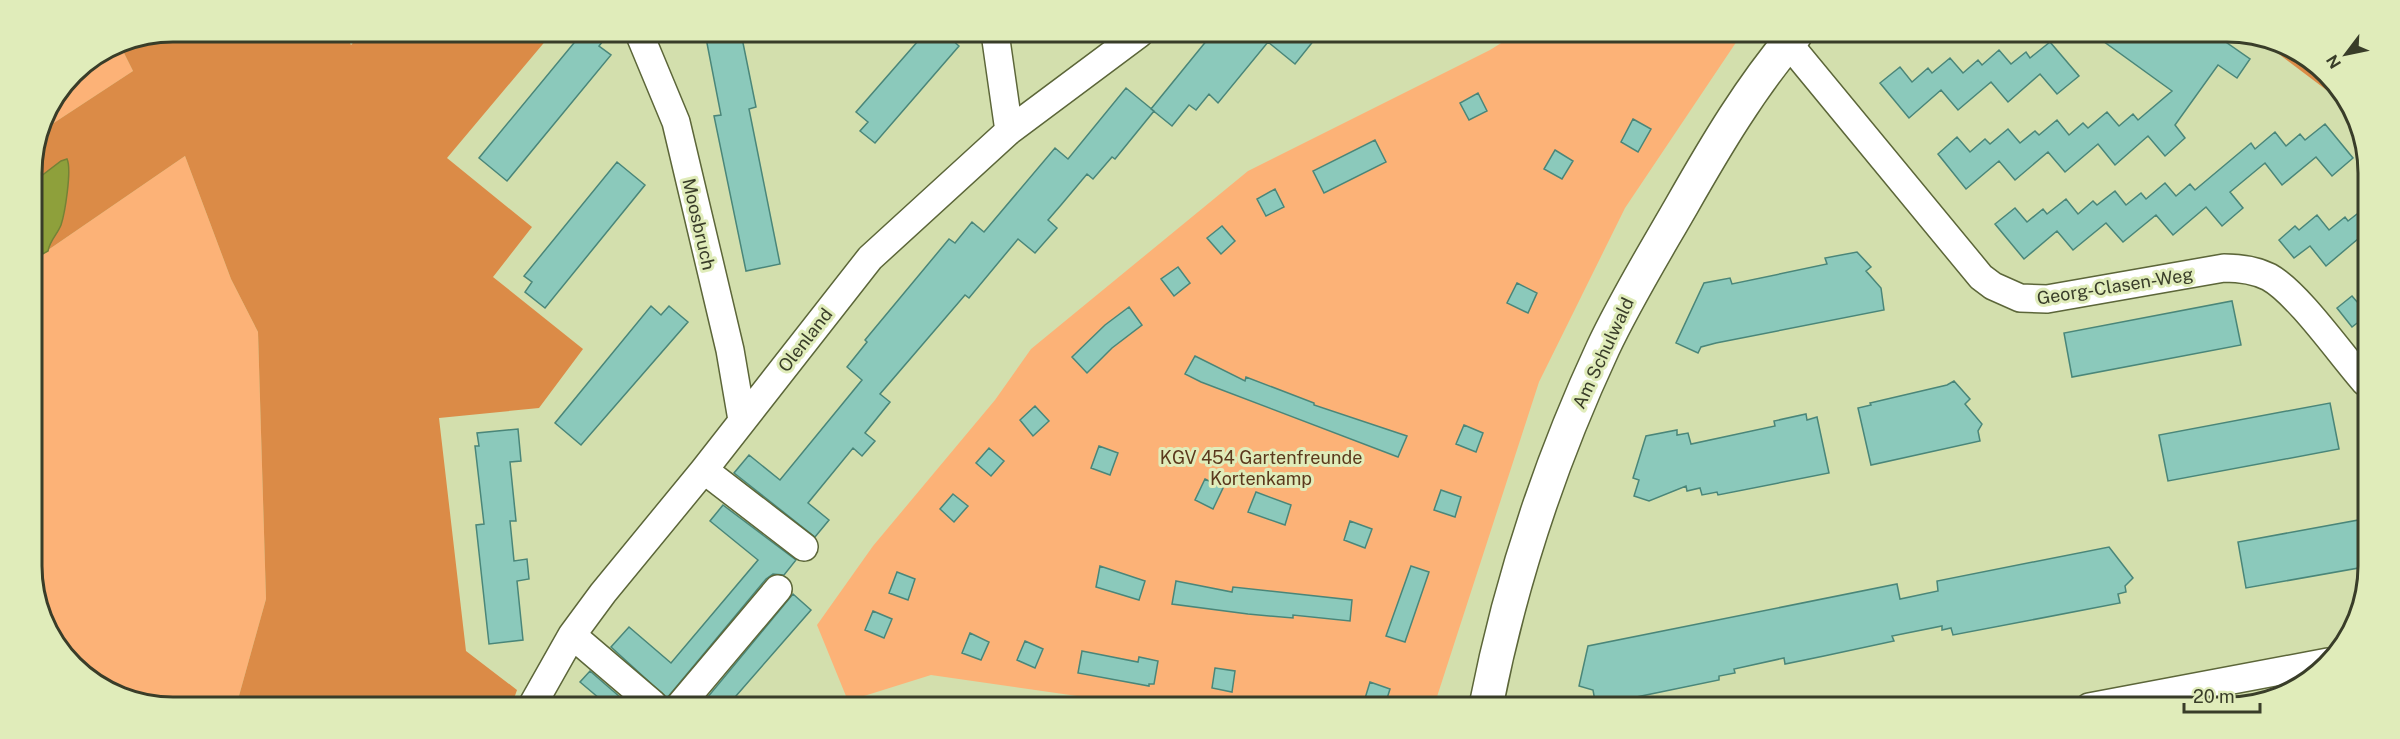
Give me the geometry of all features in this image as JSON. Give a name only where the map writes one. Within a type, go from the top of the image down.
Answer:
[{"type":"street","name":"Moosbruch","points":[[643,42],[676,122],[730,350],[742,420]]},
{"type":"street","points":[[996,42],[1009,131]]},
{"type":"street","name":"Olenland","points":[[537,697],[572,635],[870,258],[1009,131],[1128,42]]},
{"type":"street","name":"Am Schulwald","points":[[1488,697],[1504,627],[1540,505],[1604,347],[1689,193],[1748,99],[1790,42]]},
{"type":"street","name":"Georg-Clasen-Weg","points":[[1794,42],[1953,244],[1993,286],[2020,298],[2047,299],[2224,268],[2256,272],[2269,277],[2292,296],[2358,374]]},
{"type":"street","points":[[704,470],[804,547]]},
{"type":"street","points":[[687,697],[778,589]]},
{"type":"street","points":[[572,635],[645,697]]},
{"type":"street","points":[[2142,697],[2312,665]]},
{"type":"green space","name":"KGV 454 Gartenfreunde Kortenkamp","points":[[1503,42],[1736,42],[1625,208],[1539,382],[1437,697],[1084,697],[931,675],[861,697],[846,697],[817,625],[873,546],[995,400],[1031,349],[1248,171]]},
{"type":"green space","points":[[124,52],[133,71],[52,124],[69,93],[80,80],[100,64]]},
{"type":"green space","points":[[185,156],[231,279],[258,332],[266,599],[239,697],[156,696],[123,687],[93,670],[80,659],[69,646],[52,616],[46,600],[42,566],[42,254]]},
{"type":"shaded area","points":[[164,42],[349,42],[351,45],[354,42],[545,42],[447,158],[532,227],[493,277],[583,349],[539,408],[439,418],[466,651],[517,690],[514,697],[239,697],[266,599],[258,332],[231,279],[185,156],[42,254],[42,164],[46,139],[52,124],[133,71],[124,52]]},
{"type":"shaded area","points":[[2275,51],[2307,69],[2316,82]]},
{"type":"shaded area","points":[[67,159],[68,164],[66,201],[61,225],[48,251],[42,254],[42,175]]},
{"type":"building","points":[[575,42],[602,42],[599,46],[611,55],[507,181],[479,158]]},
{"type":"building","points":[[707,42],[743,42],[756,107],[749,109],[780,264],[746,271],[714,116],[721,115]]},
{"type":"building","points":[[917,42],[954,42],[959,46],[875,143],[860,131],[868,122],[856,112]]},
{"type":"building","points":[[1205,42],[1268,42],[1218,103],[1209,94],[1196,110],[1189,105],[1172,126],[1151,109]]},
{"type":"building","points":[[1268,42],[1313,42],[1295,64]]},
{"type":"building","points":[[2050,42],[2079,76],[2057,94],[2040,74],[2008,102],[1991,82],[1958,110],[1941,90],[1909,118],[1880,83],[1900,67],[1912,82],[1928,68],[1932,73],[1950,58],[1963,73],[1978,60],[1982,65],[1999,50],[2011,64],[2026,52],[2030,58]]},
{"type":"building","points":[[2104,42],[2226,42],[2250,59],[2237,78],[2218,65],[2175,125],[2185,138],[2165,156],[2148,136],[2115,165],[2098,144],[2065,172],[2048,152],[2015,180],[1999,161],[1966,189],[1938,154],[1957,137],[1970,152],[1985,139],[1990,144],[2008,129],[2020,143],[2035,131],[2039,135],[2057,120],[2069,135],[2083,123],[2088,128],[2107,112],[2119,126],[2133,114],[2138,120],[2172,91]]},
{"type":"building","points":[[1126,88],[1154,111],[1115,159],[1112,157],[1093,179],[1087,174],[1048,220],[1057,228],[1035,253],[1018,239],[969,298],[965,295],[880,394],[890,402],[865,433],[875,441],[862,456],[853,448],[808,503],[829,520],[815,537],[734,473],[749,455],[780,480],[862,380],[847,367],[867,342],[865,340],[949,239],[955,243],[972,222],[984,232],[1055,148],[1068,159]]},
{"type":"building","points":[[1478,93],[1487,111],[1469,120],[1460,103]]},
{"type":"building","points":[[1633,119],[1651,129],[1638,152],[1621,142]]},
{"type":"building","points":[[2325,124],[2353,158],[2332,176],[2316,157],[2282,185],[2265,163],[2230,192],[2243,208],[2222,226],[2206,207],[2173,235],[2156,215],[2123,242],[2106,223],[2073,250],[2057,231],[2024,259],[1995,224],[2015,208],[2027,222],[2043,209],[2047,214],[2066,199],[2078,214],[2093,201],[2097,205],[2115,191],[2126,205],[2141,193],[2146,199],[2165,183],[2176,196],[2190,184],[2195,190],[2251,143],[2255,149],[2275,132],[2286,146],[2300,134],[2305,140]]},
{"type":"building","points":[[1375,140],[1386,162],[1324,193],[1313,171]]},
{"type":"building","points":[[1555,150],[1573,161],[1562,179],[1544,169]]},
{"type":"building","points":[[617,162],[645,185],[545,308],[525,292],[532,282],[524,276]]},
{"type":"building","points":[[1275,189],[1284,207],[1266,216],[1257,199]]},
{"type":"building","points":[[2358,213],[2358,239],[2326,266],[2310,246],[2294,258],[2279,240],[2295,226],[2299,230],[2317,215],[2329,230],[2345,217],[2348,221]]},
{"type":"building","points":[[1222,226],[1235,241],[1221,254],[1207,238]]},
{"type":"building","points":[[1857,252],[1871,267],[1866,271],[1881,288],[1884,310],[1716,343],[1701,347],[1698,353],[1676,343],[1704,283],[1730,278],[1732,284],[1827,264],[1825,258]]},
{"type":"building","points":[[1178,267],[1190,283],[1174,296],[1161,279]]},
{"type":"building","points":[[1517,283],[1537,293],[1528,313],[1507,303]]},
{"type":"building","points":[[2352,296],[2358,303],[2358,322],[2352,327],[2337,308]]},
{"type":"building","points":[[2232,301],[2241,345],[2072,377],[2064,333]]},
{"type":"building","points":[[651,306],[661,315],[669,306],[688,322],[581,445],[555,423]]},
{"type":"building","points":[[1129,307],[1142,325],[1112,348],[1087,373],[1072,357],[1105,325]]},
{"type":"building","points":[[1195,356],[1245,381],[1246,377],[1314,403],[1314,405],[1407,436],[1398,457],[1201,382],[1185,374]]},
{"type":"building","points":[[1954,381],[1970,399],[1965,404],[1982,424],[1978,431],[1980,441],[1871,465],[1858,408],[1871,405],[1870,403],[1947,385]]},
{"type":"building","points":[[2330,403],[2339,449],[2168,481],[2159,435]]},
{"type":"building","points":[[1035,406],[1049,421],[1033,436],[1020,420]]},
{"type":"building","points":[[1806,414],[1807,420],[1817,417],[1829,473],[1718,495],[1717,492],[1702,495],[1700,488],[1687,491],[1686,486],[1649,501],[1634,496],[1639,480],[1633,478],[1646,436],[1677,430],[1677,435],[1688,433],[1691,444],[1775,426],[1774,421]]},
{"type":"building","points":[[1464,425],[1483,433],[1476,452],[1456,444]]},
{"type":"building","points":[[518,429],[521,461],[510,462],[516,521],[510,521],[514,561],[527,559],[529,579],[517,581],[523,640],[489,644],[476,525],[484,524],[475,446],[479,446],[477,433]]},
{"type":"building","points":[[1099,446],[1118,453],[1110,475],[1091,468]]},
{"type":"building","points":[[989,448],[1004,461],[991,476],[976,463]]},
{"type":"building","points":[[1205,479],[1223,488],[1213,509],[1195,500]]},
{"type":"building","points":[[1441,490],[1461,497],[1455,517],[1434,510]]},
{"type":"building","points":[[1256,492],[1291,505],[1285,525],[1248,512]]},
{"type":"building","points":[[953,494],[968,506],[954,522],[940,509]]},
{"type":"building","points":[[723,505],[796,560],[784,575],[773,574],[766,579],[666,697],[611,647],[629,627],[671,663],[758,560],[710,521]]},
{"type":"building","points":[[2358,520],[2358,568],[2246,588],[2238,542]]},
{"type":"building","points":[[1350,521],[1372,529],[1365,548],[1344,540]]},
{"type":"building","points":[[2109,547],[2133,578],[2125,586],[2126,592],[2118,594],[2120,603],[1953,635],[1951,628],[1942,630],[1942,626],[1892,636],[1894,641],[1824,656],[1785,664],[1784,658],[1734,669],[1735,673],[1719,676],[1719,680],[1636,697],[1594,697],[1593,690],[1579,686],[1588,646],[1897,584],[1900,599],[1938,591],[1937,581]]},
{"type":"building","points":[[1100,566],[1145,581],[1139,600],[1096,587]]},
{"type":"building","points":[[1411,566],[1429,572],[1405,642],[1386,636]]},
{"type":"building","points":[[897,572],[915,579],[908,600],[889,593]]},
{"type":"building","points":[[1176,581],[1232,592],[1233,587],[1352,600],[1350,621],[1293,615],[1293,618],[1248,614],[1172,604]]},
{"type":"building","points":[[793,594],[811,610],[735,697],[708,697]]},
{"type":"building","points":[[873,611],[892,619],[884,638],[865,630]]},
{"type":"building","points":[[970,633],[989,642],[981,660],[962,653]]},
{"type":"building","points":[[1025,641],[1043,649],[1035,668],[1017,660]]},
{"type":"building","points":[[1082,651],[1138,662],[1139,657],[1158,661],[1154,684],[1149,684],[1149,686],[1078,673]]},
{"type":"building","points":[[1215,668],[1235,671],[1232,692],[1212,688]]},
{"type":"building","points":[[590,671],[620,697],[598,697],[580,682]]},
{"type":"building","points":[[1370,682],[1390,689],[1388,697],[1365,697]]}]
